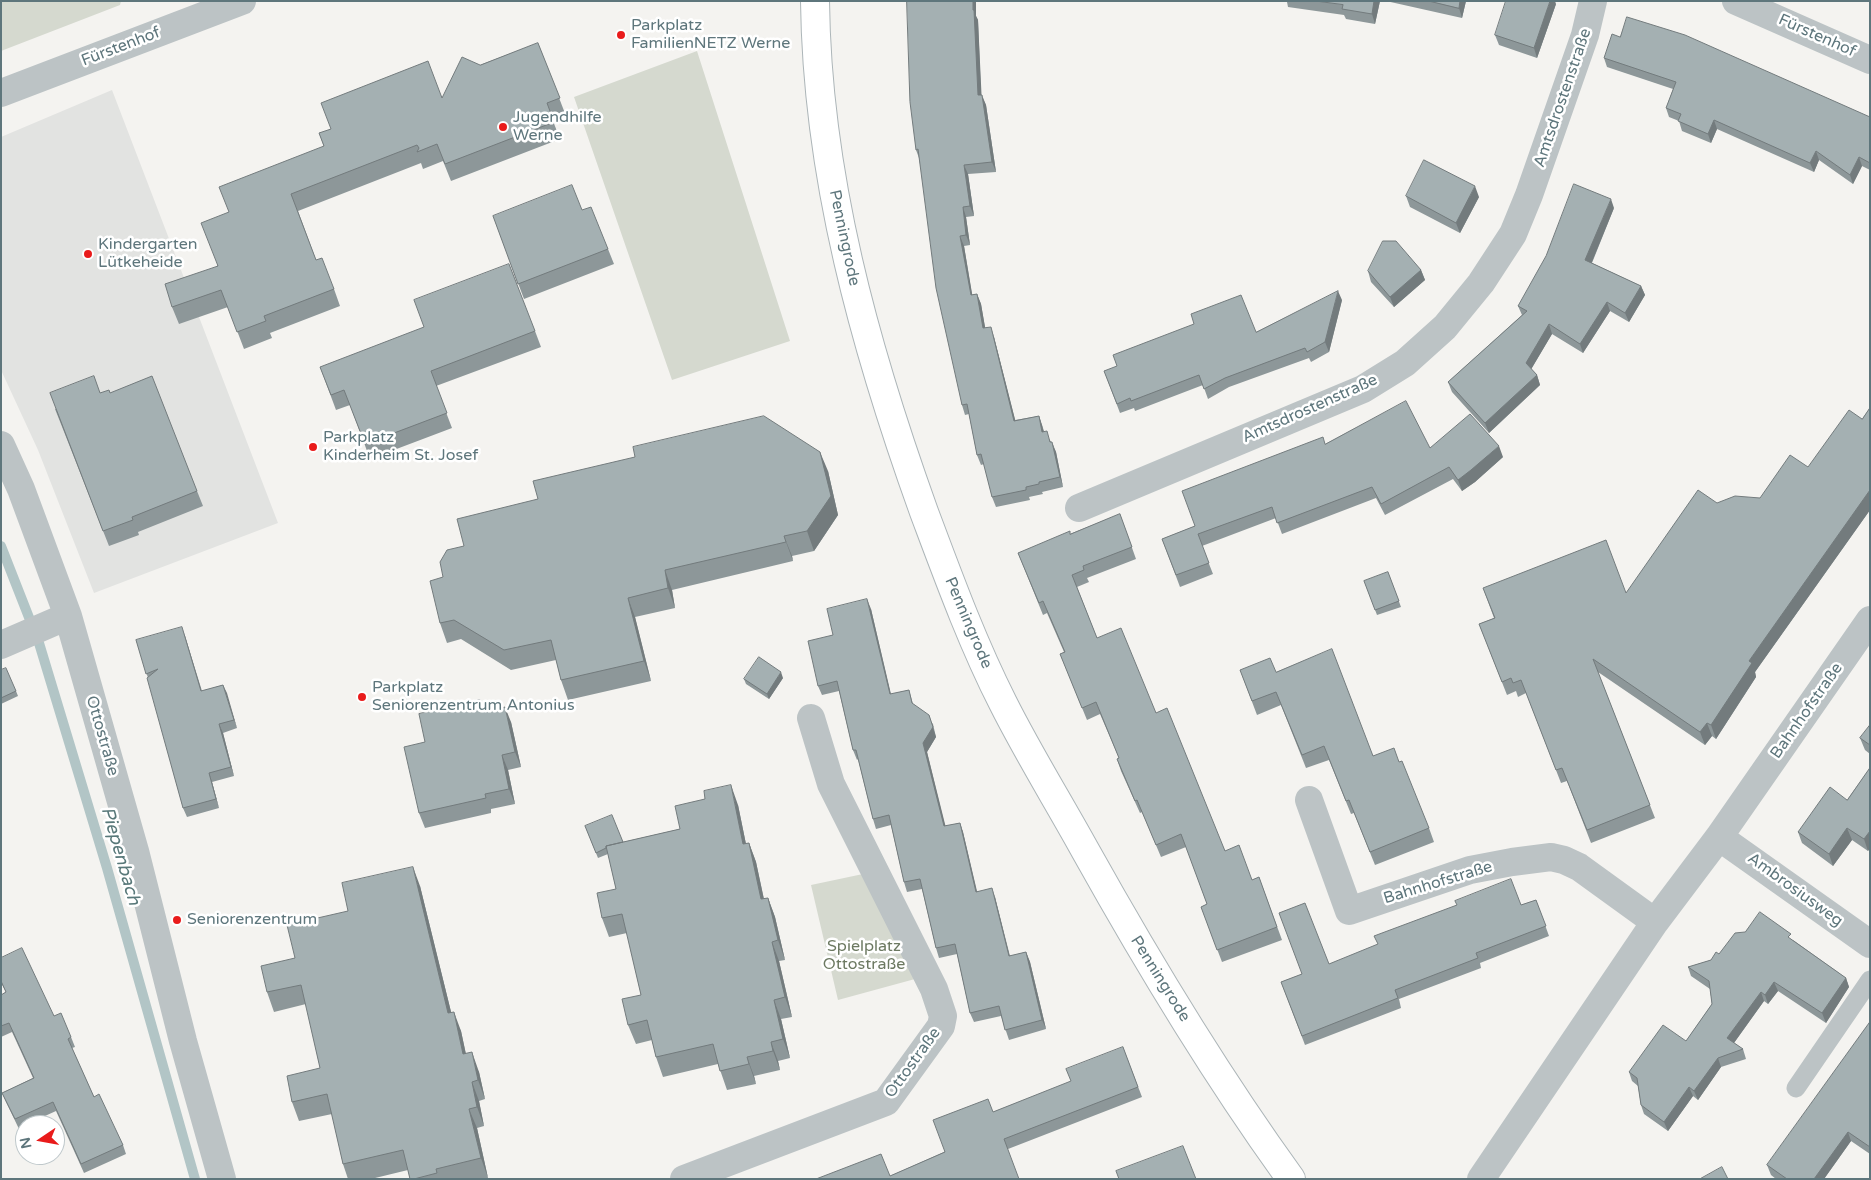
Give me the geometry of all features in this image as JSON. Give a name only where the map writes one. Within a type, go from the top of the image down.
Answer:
[{"type":"main road","name":"Penningrode","points":[[815,1],[828,159],[855,289],[876,369],[902,450],[963,613],[1003,703],[1134,939],[1252,1125],[1291,1179]]},
{"type":"street","name":"Fürstenhof","points":[[1,93],[242,1]]},
{"type":"street","name":"Amtsdrostenstraße","points":[[1079,508],[1363,389],[1405,363],[1445,328],[1481,283],[1513,234],[1533,186],[1585,35],[1594,1]]},
{"type":"street","name":"Fürstenhof","points":[[1736,1],[1870,60]]},
{"type":"street","name":"Ottostraße","points":[[1,445],[21,489],[60,620],[135,851],[183,1041],[222,1179]]},
{"type":"street","points":[[10,641],[60,620]]},
{"type":"street","name":"Bahnhofstraße","points":[[1481,1179],[1655,922],[1719,837],[1870,620]]},
{"type":"street","name":"Ottostraße","points":[[684,1179],[886,1102],[941,1026],[944,1016],[934,989],[831,784],[810,718]]},
{"type":"street","name":"Bahnhofstraße","points":[[1309,800],[1349,911],[1470,870],[1551,857],[1564,860],[1579,867],[1655,922]]},
{"type":"street","name":"Ambrosiusweg","points":[[1719,837],[1870,944]]},
{"type":"lane","points":[[1796,1088],[1870,980]]},
{"type":"shaded area","name":"Kindergarten Lütkeheide","points":[[112,90],[278,523],[94,593],[38,450],[1,370],[1,137]]},
{"type":"green space","points":[[1,1],[121,1],[120,5],[1,51]]},
{"type":"green space","points":[[697,51],[790,341],[672,380],[574,97]]},
{"type":"green space","name":"Spielplatz Ottostraße","points":[[863,874],[915,979],[838,1000],[811,885]]},
{"type":"building","points":[[907,1],[973,1],[978,95],[982,95],[992,162],[964,165],[970,206],[963,207],[966,235],[960,236],[971,295],[977,294],[983,328],[991,327],[1014,421],[1039,416],[1042,432],[1047,431],[1050,442],[1052,442],[1060,477],[1039,482],[1039,484],[1026,487],[1026,490],[992,497],[981,454],[977,455],[967,404],[962,405],[936,288],[918,149],[916,150],[910,102]]},
{"type":"building","points":[[1316,1],[1374,1],[1372,14],[1342,9],[1343,5]]},
{"type":"building","points":[[1429,1],[1460,1],[1459,8]]},
{"type":"building","points":[[1506,1],[1550,1],[1534,48],[1495,35]]},
{"type":"building","points":[[1627,17],[1685,35],[1870,117],[1870,163],[1859,157],[1850,175],[1816,151],[1810,163],[1714,120],[1708,134],[1678,121],[1681,114],[1666,108],[1676,82],[1604,58],[1612,34],[1620,37]]},
{"type":"building","points":[[538,43],[560,98],[547,103],[554,122],[445,164],[437,144],[417,152],[419,148],[417,145],[291,194],[316,260],[322,258],[334,289],[264,316],[266,321],[237,332],[221,290],[172,307],[165,284],[218,266],[201,223],[229,212],[219,187],[324,146],[319,133],[331,129],[321,103],[428,61],[442,98],[462,57],[480,65]]},
{"type":"building","points":[[1424,160],[1475,186],[1456,223],[1406,196]]},
{"type":"building","points":[[1574,184],[1611,199],[1585,260],[1641,286],[1625,313],[1607,302],[1580,344],[1549,324],[1526,363],[1537,375],[1485,423],[1448,382],[1527,311],[1518,306],[1546,256]]},
{"type":"building","points":[[572,185],[582,210],[591,207],[608,249],[518,284],[493,216]]},
{"type":"building","points":[[1383,241],[1396,241],[1421,270],[1390,297],[1368,271]]},
{"type":"building","points":[[509,264],[535,331],[431,371],[447,413],[365,444],[344,390],[331,395],[320,367],[424,327],[414,300]]},
{"type":"building","points":[[1338,291],[1325,342],[1307,352],[1305,348],[1225,378],[1204,389],[1199,375],[1131,401],[1130,398],[1117,404],[1104,371],[1117,366],[1113,355],[1194,324],[1191,314],[1241,295],[1256,332]]},
{"type":"building","points":[[94,376],[100,393],[109,390],[110,393],[152,376],[197,491],[132,517],[133,520],[103,531],[50,393]]},
{"type":"building","points":[[1406,401],[1430,448],[1470,414],[1499,446],[1458,480],[1449,467],[1381,504],[1372,487],[1277,523],[1272,507],[1198,534],[1209,563],[1176,575],[1162,539],[1195,526],[1182,491],[1323,437],[1325,444]]},
{"type":"building","points":[[1870,408],[1870,490],[1749,661],[1752,663],[1711,725],[1707,723],[1700,732],[1593,659],[1650,805],[1587,830],[1562,768],[1556,770],[1521,680],[1513,683],[1511,678],[1502,682],[1479,624],[1495,618],[1483,588],[1606,540],[1626,593],[1698,490],[1717,503],[1735,496],[1760,498],[1790,455],[1808,467],[1849,410],[1862,419]]},
{"type":"building","points":[[764,416],[820,452],[831,496],[807,531],[784,536],[786,542],[665,570],[668,588],[628,598],[644,661],[561,680],[551,640],[504,650],[454,620],[440,623],[430,581],[443,577],[440,562],[447,550],[464,546],[457,519],[538,499],[533,481],[635,457],[633,447]]},
{"type":"building","points":[[1120,514],[1132,547],[1083,566],[1084,570],[1072,575],[1097,638],[1121,628],[1156,713],[1167,708],[1225,851],[1239,845],[1252,880],[1259,877],[1277,927],[1217,950],[1201,907],[1207,904],[1181,834],[1156,845],[1117,759],[1119,758],[1096,702],[1082,708],[1060,654],[1065,652],[1043,601],[1039,603],[1018,553],[1070,531],[1070,534]]},
{"type":"building","points":[[1388,572],[1399,601],[1375,610],[1364,581]]},
{"type":"building","points":[[867,599],[890,694],[909,690],[912,703],[929,715],[933,727],[923,743],[944,826],[960,823],[976,892],[992,888],[1009,956],[1026,952],[1042,1020],[1005,1030],[999,1006],[970,1013],[955,944],[936,948],[920,879],[904,882],[889,815],[873,819],[856,750],[853,750],[837,681],[818,686],[808,641],[833,635],[827,609]]},
{"type":"building","points":[[182,627],[201,691],[223,685],[234,720],[219,724],[231,767],[209,773],[216,799],[183,808],[147,678],[158,669],[146,674],[136,640]]},
{"type":"building","points":[[1332,649],[1373,756],[1394,748],[1399,762],[1402,761],[1429,828],[1370,852],[1349,800],[1346,801],[1324,746],[1302,755],[1276,692],[1252,701],[1240,670],[1270,658],[1276,672]]},
{"type":"building","points":[[759,657],[781,672],[767,694],[744,679]]},
{"type":"building","points":[[6,668],[16,691],[1,698],[1,670]]},
{"type":"building","points":[[480,700],[493,710],[505,707],[515,752],[502,755],[509,789],[485,794],[486,798],[419,813],[404,747],[425,742],[419,714]]},
{"type":"building","points":[[1870,725],[1870,745],[1860,738]]},
{"type":"building","points":[[1870,768],[1870,831],[1864,839],[1847,828],[1829,854],[1798,832],[1830,787],[1847,800]]},
{"type":"building","points":[[731,785],[743,844],[749,843],[761,899],[768,898],[778,940],[772,942],[785,997],[774,1000],[783,1039],[771,1042],[773,1051],[747,1057],[749,1064],[720,1071],[713,1044],[656,1057],[647,1020],[628,1025],[622,999],[641,995],[622,914],[602,918],[597,893],[616,889],[606,846],[680,829],[675,806],[705,799],[704,791]]},
{"type":"building","points":[[612,815],[623,842],[606,846],[606,848],[596,853],[585,826]]},
{"type":"building","points":[[413,867],[448,1013],[454,1012],[463,1054],[472,1052],[478,1080],[472,1082],[477,1107],[469,1109],[481,1158],[436,1169],[437,1173],[410,1179],[403,1150],[343,1164],[327,1094],[292,1102],[287,1076],[320,1068],[301,985],[267,992],[261,966],[295,958],[287,925],[348,911],[342,883]]},
{"type":"building","points":[[1511,879],[1521,905],[1536,900],[1546,926],[1476,953],[1478,958],[1395,990],[1398,998],[1302,1036],[1281,982],[1302,974],[1279,913],[1305,903],[1329,964],[1378,944],[1374,936],[1457,905],[1455,901]]},
{"type":"building","points":[[1760,912],[1791,934],[1788,937],[1846,978],[1822,1013],[1774,982],[1765,995],[1761,992],[1727,1038],[1743,1049],[1718,1058],[1694,1091],[1689,1087],[1664,1122],[1641,1105],[1637,1078],[1629,1072],[1663,1025],[1686,1041],[1712,1004],[1709,981],[1688,967],[1711,960],[1716,952],[1719,954],[1735,933],[1745,932]]},
{"type":"building","points":[[22,948],[54,1016],[61,1013],[71,1037],[68,1039],[94,1097],[99,1094],[123,1145],[81,1164],[65,1129],[65,1115],[59,1115],[53,1102],[24,1115],[15,1115],[15,1119],[2,1093],[34,1078],[9,1023],[1,1026],[1,995],[6,992],[1,981],[1,958]]},
{"type":"building","points":[[1870,1022],[1870,1147],[1848,1132],[1814,1179],[1787,1179],[1767,1165]]},
{"type":"building","points":[[1123,1047],[1138,1087],[1004,1139],[1019,1179],[816,1179],[881,1154],[890,1176],[945,1152],[933,1120],[988,1099],[993,1112],[1071,1081],[1066,1069]]},
{"type":"building","points":[[1183,1146],[1196,1179],[1119,1179],[1116,1171]]},
{"type":"building","points":[[1722,1167],[1728,1179],[1700,1179]]},
{"type":"waterway","name":"Piepenbach","points":[[1,546],[39,643],[107,868],[195,1179]]},
{"type":"place","name":"Parkplatz FamilienNETZ Werne","points":[[621,35]]},
{"type":"place","name":"Jugendhilfe Werne","points":[[503,127]]},
{"type":"place","name":"Kindergarten Lütkeheide","points":[[88,254]]},
{"type":"place","name":"Parkplatz Kinderheim St. Josef","points":[[313,447]]},
{"type":"place","name":"Parkplatz Seniorenzentrum Antonius","points":[[362,697]]},
{"type":"place","name":"Seniorenzentrum","points":[[177,920]]}]
